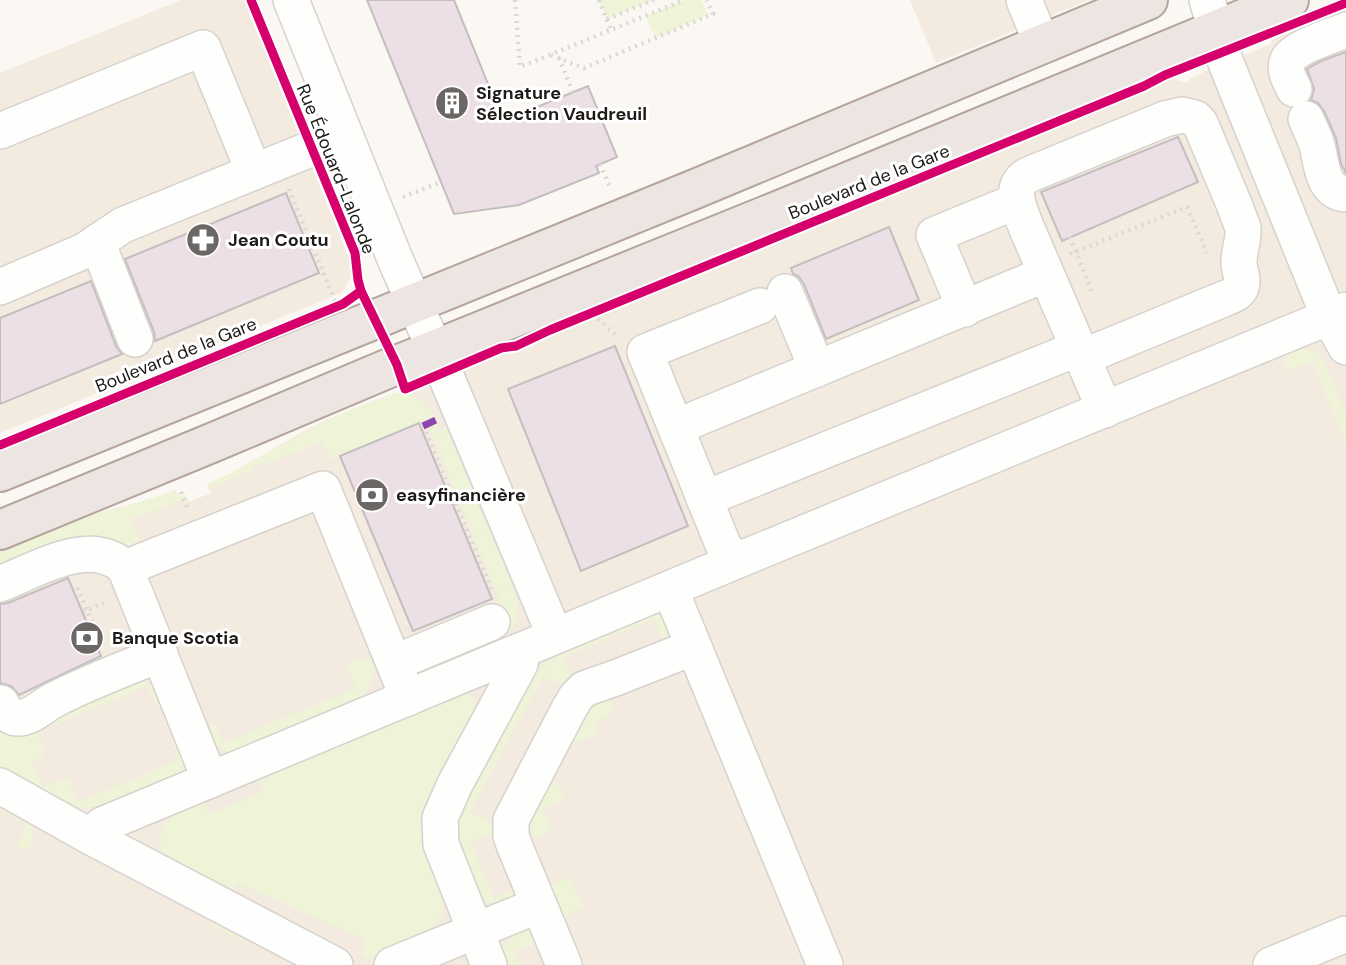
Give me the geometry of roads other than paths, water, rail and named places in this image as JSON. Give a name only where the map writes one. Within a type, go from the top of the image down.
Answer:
[{"type":"main road","points":[[0,472],[415,304],[1148,0]]},
{"type":"main road","name":"Boulevard de la Gare","points":[[0,530],[435,350],[1211,16],[1289,0]]},
{"type":"street","name":"Rue Édouard-Lalonde","points":[[291,0],[395,259],[555,636]]},
{"type":"street","points":[[1024,0],[1042,44]]},
{"type":"street","points":[[1211,16],[1226,63],[1337,314],[1346,347]]},
{"type":"street","points":[[1346,30],[1303,48],[1291,56],[1286,70],[1316,143],[1327,184],[1335,192],[1346,194]]},
{"type":"street","points":[[0,131],[203,48],[254,172]]},
{"type":"street","points":[[1085,360],[1238,292],[1242,282],[1224,261],[1243,228],[1213,152],[1195,118],[1174,116],[1028,175],[1018,184],[1015,192],[1017,201],[1056,265],[1085,360],[1105,410]]},
{"type":"street","points":[[0,287],[84,251],[123,225],[345,135]]},
{"type":"street","points":[[965,309],[934,234],[1017,201]]},
{"type":"street","points":[[97,242],[135,339]]},
{"type":"street","points":[[676,427],[965,309],[1056,265]]},
{"type":"street","points":[[736,561],[724,547],[645,352],[773,299],[817,369]]},
{"type":"street","points":[[91,837],[108,822],[1337,314]]},
{"type":"street","points":[[704,499],[1085,360],[1236,316]]},
{"type":"street","points":[[125,568],[323,489],[408,698]]},
{"type":"street","points":[[0,584],[83,553],[111,557],[125,568],[210,780]]},
{"type":"street","points":[[670,589],[825,965]]},
{"type":"street","points":[[394,663],[495,613]]},
{"type":"street","points":[[564,965],[511,836],[511,820],[576,697],[584,689],[694,647]]},
{"type":"street","points":[[489,965],[440,844],[440,818],[455,783],[520,664],[522,650]]},
{"type":"street","points":[[1,703],[6,713],[12,717],[27,716],[55,699],[160,654]]},
{"type":"street","points":[[0,786],[335,965]]},
{"type":"street","points":[[405,962],[539,905]]},
{"type":"street","points":[[1270,965],[1346,934]]},
{"type":"place","name":"Signature Sélection Vaudreuil","points":[[452,103]]},
{"type":"place","name":"Jean Coutu","points":[[203,240]]},
{"type":"place","name":"easyfinancière","points":[[372,495]]},
{"type":"place","name":"Banque Scotia","points":[[87,638]]}]
